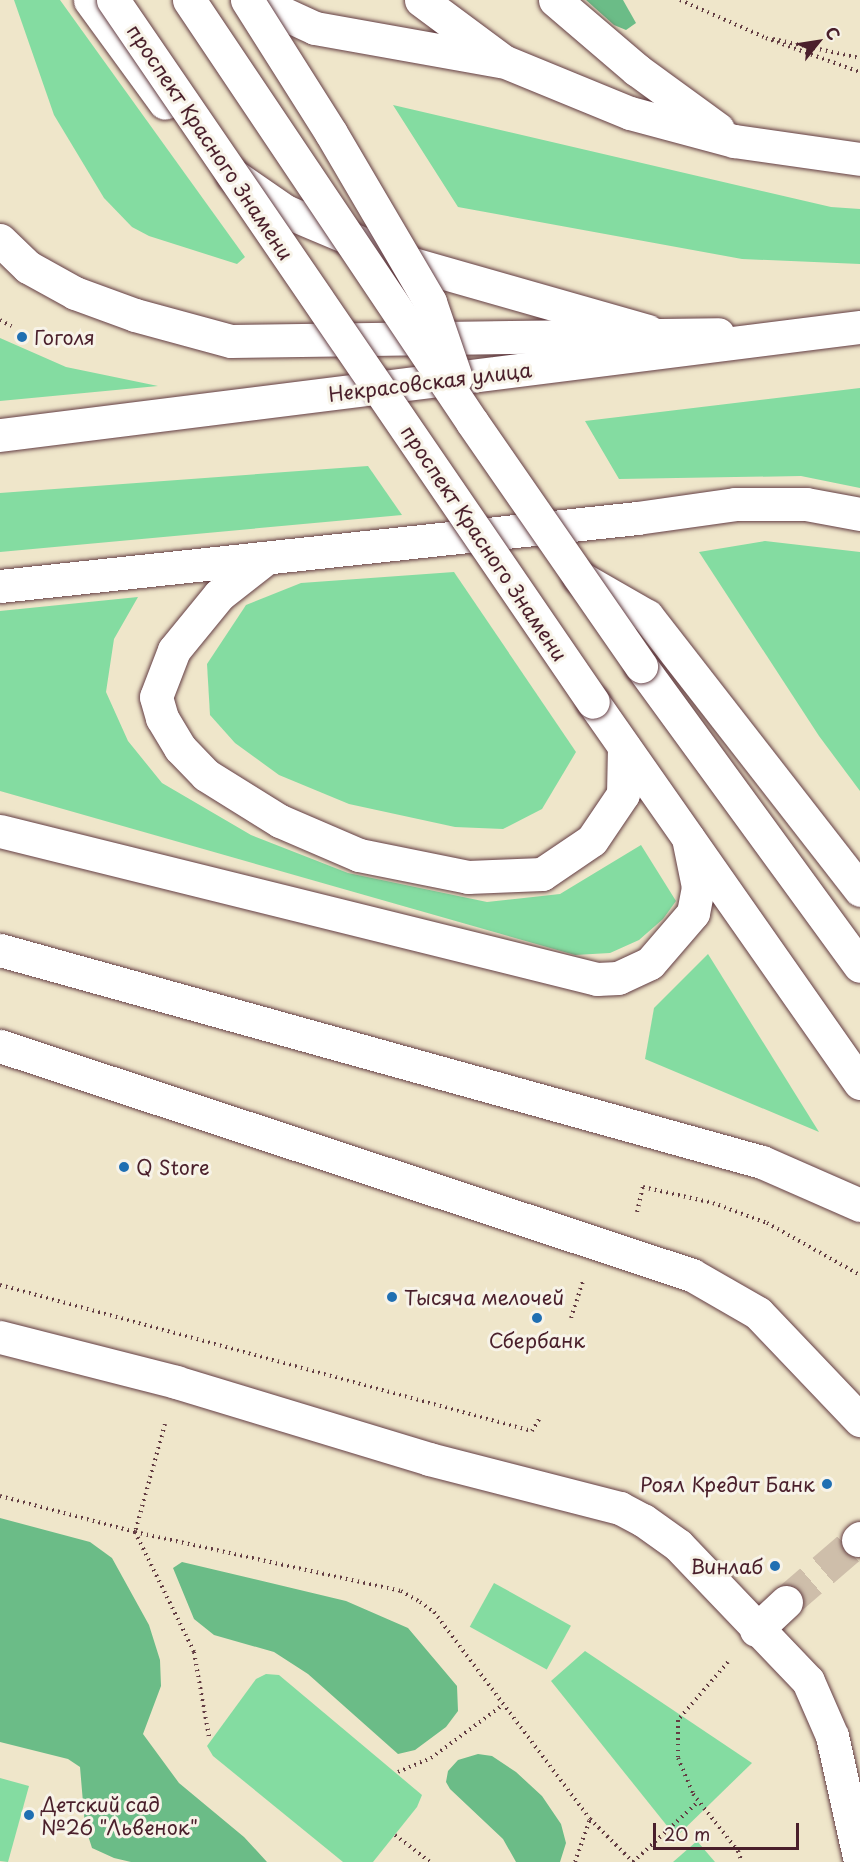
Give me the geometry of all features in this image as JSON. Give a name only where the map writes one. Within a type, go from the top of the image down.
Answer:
[{"type":"main road","points":[[90,0],[179,123],[234,176],[285,211],[409,263],[658,334]]},
{"type":"main road","name":"проспект Красного Знамени","points":[[113,0],[624,747],[860,1083]]},
{"type":"main road","points":[[189,0],[471,422],[641,666],[860,966]]},
{"type":"main road","points":[[247,0],[332,132],[430,302],[471,422]]},
{"type":"main road","points":[[254,0],[315,28],[503,61],[630,113],[734,141],[860,159]]},
{"type":"main road","points":[[421,0],[503,61]]},
{"type":"main road","points":[[555,0],[637,70],[734,141]]},
{"type":"main road","points":[[0,240],[28,267],[75,293],[135,315],[231,341],[658,334],[815,334]]},
{"type":"main road","name":"Некрасовская улица","points":[[0,435],[860,327]]},
{"type":"main road","points":[[0,586],[265,559],[735,504],[806,504],[860,514]]},
{"type":"main road","points":[[265,559],[219,595],[174,650],[156,697],[162,718],[180,748],[206,775],[280,821],[358,855],[468,877],[542,874],[592,840],[623,794],[624,747]]},
{"type":"main road","points":[[579,577],[647,616],[670,649],[860,890]]},
{"type":"main road","points":[[0,831],[597,979],[618,978],[651,963],[693,913],[698,887],[688,837]]},
{"type":"main road","points":[[0,950],[762,1162],[860,1205]]},
{"type":"main road","points":[[0,1046],[692,1275],[758,1313],[860,1420]]},
{"type":"main road","points":[[0,1337],[176,1383],[429,1459],[620,1508],[678,1545],[756,1630],[808,1681],[832,1736],[860,1861]]},
{"type":"main road","points":[[756,1630],[786,1602]]},
{"type":"path","points":[[680,0],[766,38],[860,72]]},
{"type":"path","points":[[766,38],[860,58]]},
{"type":"path","points":[[0,320],[11,326]]},
{"type":"path","points":[[643,1188],[713,1203],[767,1223],[860,1275]]},
{"type":"path","points":[[0,1285],[531,1431],[541,1416]]},
{"type":"path","points":[[176,1383],[135,1532],[194,1652],[209,1737]]},
{"type":"path","points":[[0,1496],[135,1532],[401,1592],[434,1612],[590,1820],[633,1862],[698,1802]]},
{"type":"path","points":[[742,1862],[738,1851],[698,1802],[685,1780],[678,1758],[678,1720],[756,1630]]},
{"type":"path","points":[[398,1772],[431,1758],[503,1705]]},
{"type":"path","points":[[575,1862],[590,1820]]},
{"type":"path","points":[[395,1835],[430,1862]]},
{"type":"green space","points":[[14,0],[60,0],[245,257],[237,264],[149,236],[132,227],[104,198],[54,115]]},
{"type":"green space","points":[[586,0],[623,0],[636,23],[626,30],[614,25]]},
{"type":"green space","points":[[393,105],[831,207],[860,209],[860,264],[742,259],[458,207]]},
{"type":"green space","points":[[0,338],[66,367],[158,386],[0,401]]},
{"type":"green space","points":[[860,388],[860,488],[801,476],[619,479],[585,421]]},
{"type":"green space","points":[[368,466],[402,515],[0,552],[0,493]]},
{"type":"green space","points":[[765,541],[860,552],[860,791],[819,736],[699,552]]},
{"type":"green space","points":[[454,572],[576,752],[542,809],[503,829],[455,827],[349,804],[279,775],[235,743],[210,715],[207,664],[246,605],[301,583]]},
{"type":"green space","points":[[138,597],[114,639],[106,692],[128,741],[162,783],[251,835],[348,873],[487,902],[560,894],[641,845],[676,901],[663,919],[639,940],[610,953],[575,955],[0,791],[0,611]]},
{"type":"green space","points":[[708,954],[819,1132],[645,1059],[654,1008]]},
{"type":"green space","points":[[0,1518],[90,1542],[112,1558],[149,1625],[160,1660],[161,1686],[143,1734],[179,1783],[244,1837],[267,1862],[131,1862],[114,1858],[92,1848],[85,1826],[80,1767],[68,1759],[0,1742]]},
{"type":"green space","points":[[182,1562],[346,1601],[408,1628],[457,1686],[458,1711],[446,1727],[415,1750],[398,1754],[308,1674],[274,1652],[214,1635],[194,1619],[173,1568]]},
{"type":"green space","points":[[494,1583],[571,1626],[547,1669],[470,1627]]},
{"type":"green space","points":[[585,1651],[752,1763],[676,1837],[551,1681]]},
{"type":"green space","points":[[266,1674],[279,1675],[422,1795],[417,1807],[373,1862],[343,1862],[213,1756],[207,1746],[256,1679]]},
{"type":"green space","points":[[478,1754],[492,1756],[516,1772],[542,1796],[561,1824],[566,1843],[560,1862],[516,1862],[503,1839],[450,1789],[446,1782],[448,1771],[458,1760]]},
{"type":"green space","points":[[0,1778],[29,1786],[8,1862],[0,1861]]},
{"type":"green space","points":[[697,1841],[715,1862],[673,1862]]},
{"type":"tunnel","points":[[786,1602],[858,1540]]},
{"type":"place","name":"Гоголя","points":[[22,337]]},
{"type":"place","name":"Q Store","points":[[124,1167]]},
{"type":"place","name":"Тысяча мелочей","points":[[392,1297]]},
{"type":"place","name":"Сбербанк","points":[[537,1318]]},
{"type":"place","name":"Роял Кредит Банк","points":[[827,1484]]},
{"type":"place","name":"Винлаб","points":[[775,1566]]},
{"type":"place","name":"Детский сад №26 \"Львенок\"","points":[[29,1815]]}]
